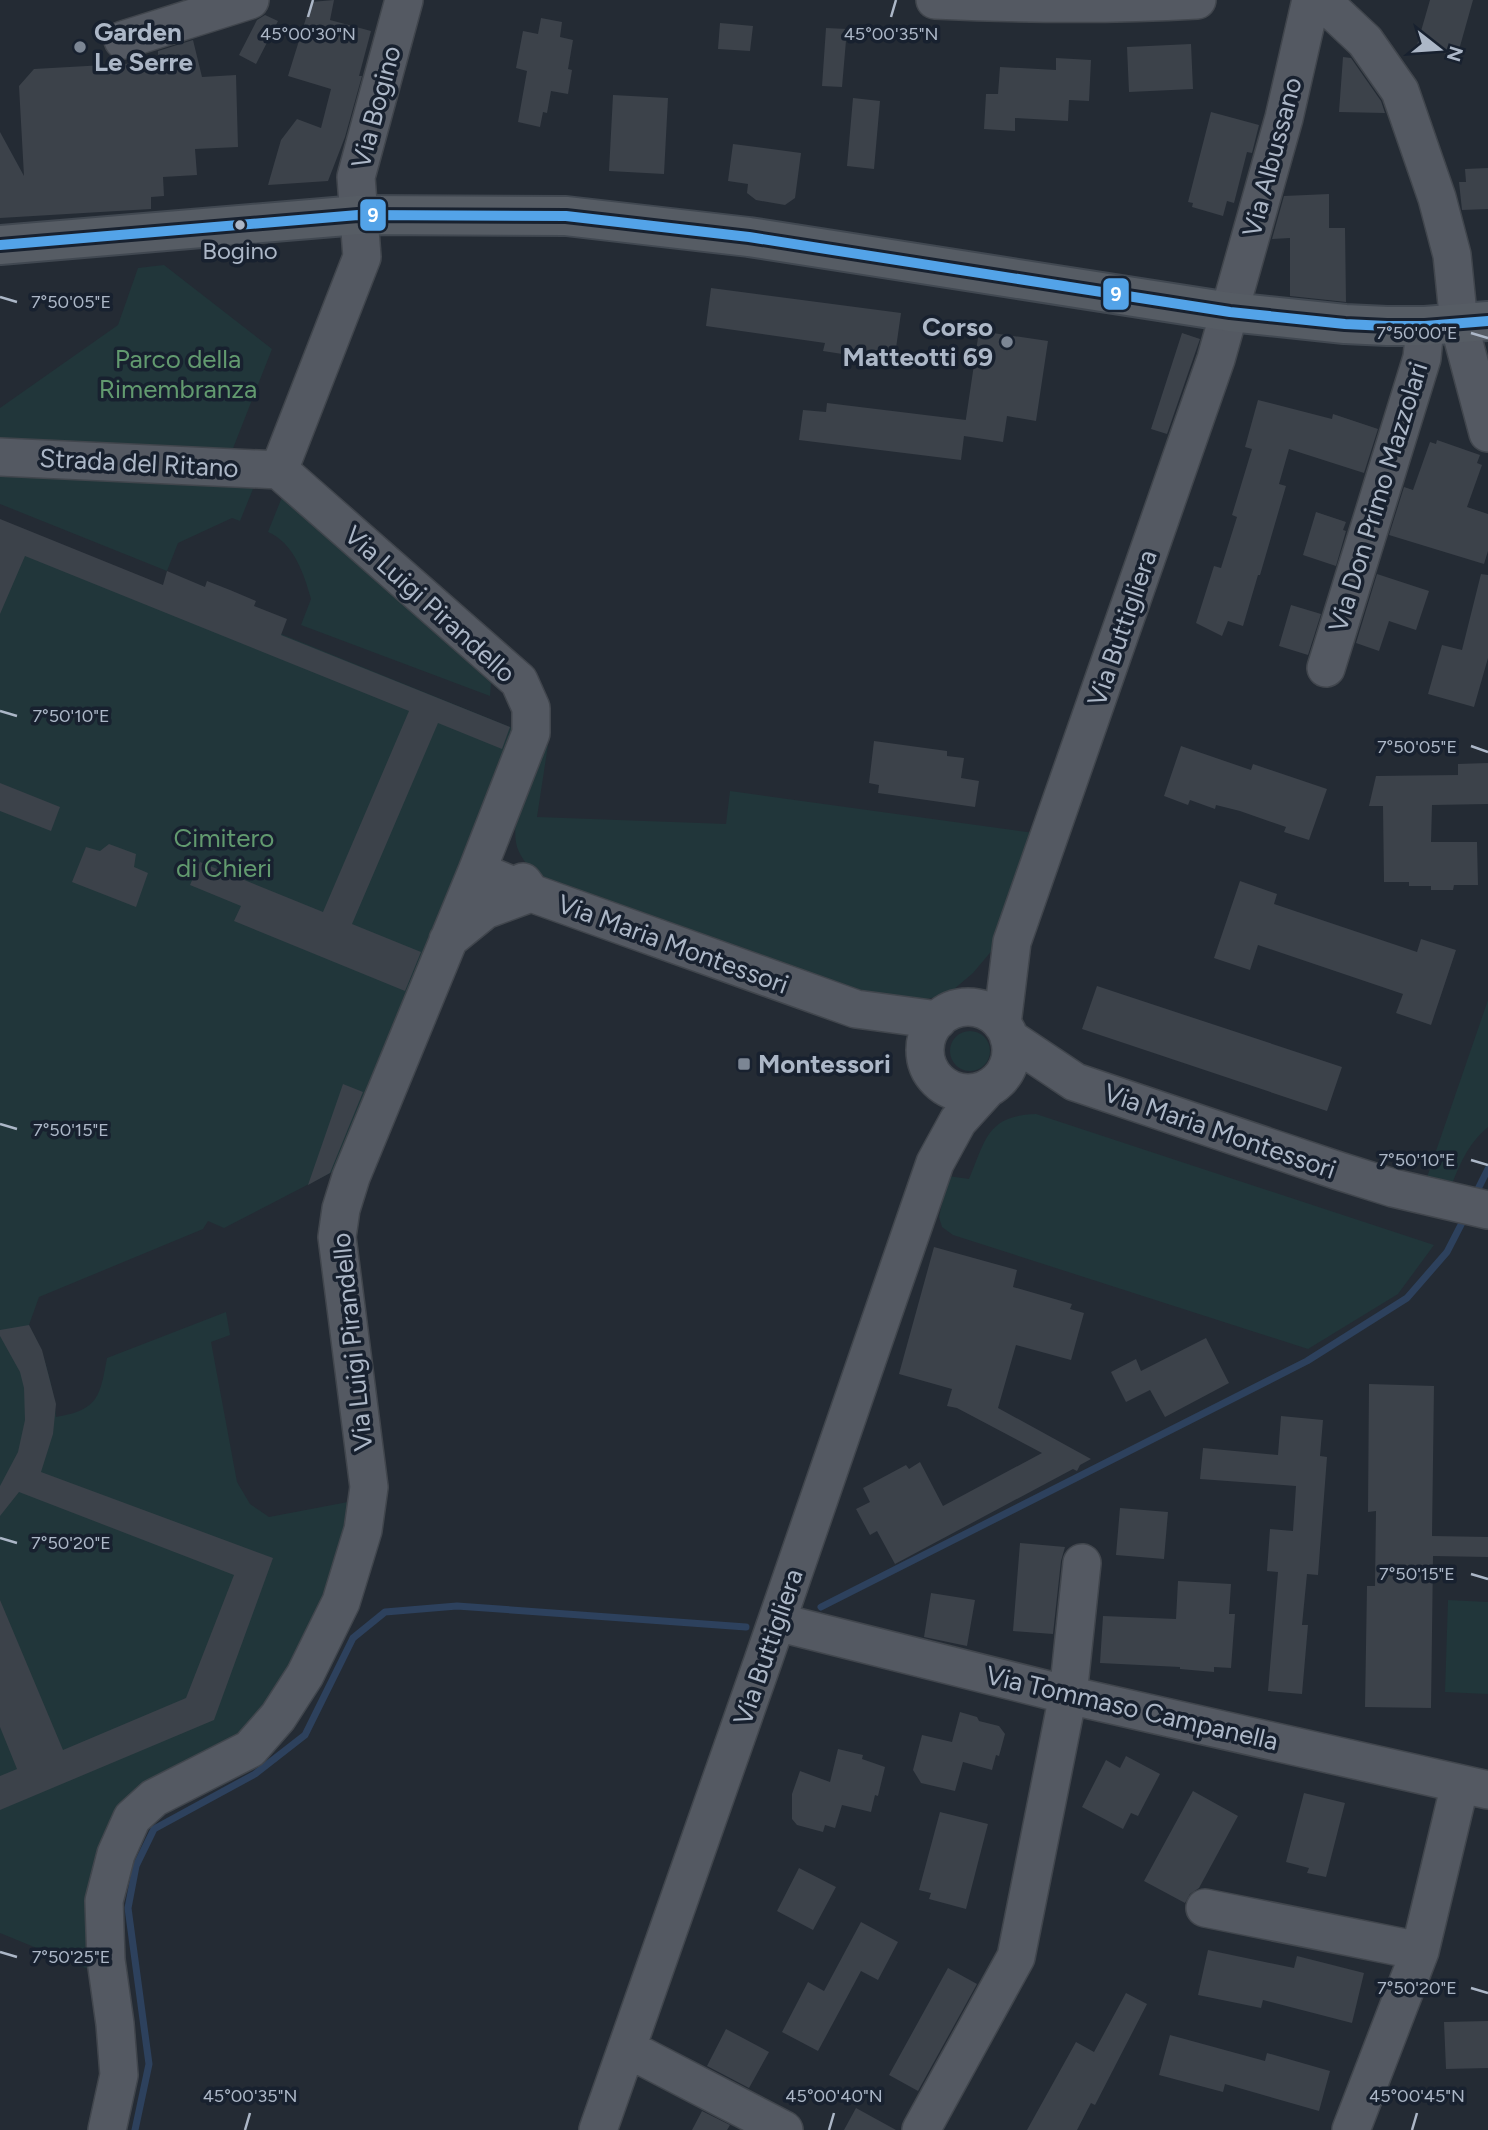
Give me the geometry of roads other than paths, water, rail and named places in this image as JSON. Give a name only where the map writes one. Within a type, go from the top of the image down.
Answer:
[{"type":"main road","points":[[0,245],[358,215],[566,216],[749,237],[1230,312],[1345,324],[1457,324]]},
{"type":"street","points":[[123,40],[250,0]]},
{"type":"street","points":[[935,0],[1149,3],[1197,0]]},
{"type":"street","name":"Via Albussano","points":[[1230,312],[1284,118],[1311,0]]},
{"type":"street","points":[[1316,0],[1335,13],[1365,41],[1400,91],[1437,198],[1452,255],[1457,324],[1488,433]]},
{"type":"street","name":"Via Bogino","points":[[279,470],[362,257],[356,177],[405,10]]},
{"type":"street","name":"Via Buttigliera","points":[[1006,1031],[1012,942],[1216,359],[1230,312]]},
{"type":"street","name":"Via Don Primo Mazzolari","points":[[1326,668],[1422,358],[1457,324]]},
{"type":"street","name":"Strada del Ritano","points":[[0,457],[279,470]]},
{"type":"street","name":"Via Luigi Pirandello","points":[[107,2130],[119,2075],[106,1960],[104,1901],[116,1854],[132,1818],[154,1798],[250,1749],[278,1717],[305,1675],[341,1602],[363,1530],[369,1487],[337,1237],[341,1209],[351,1177],[531,733],[531,708],[519,681],[279,470]]},
{"type":"street","name":"Via Maria Montessori","points":[[497,818],[509,860],[531,893]]},
{"type":"street","name":"Via Maria Montessori","points":[[477,871],[531,893],[856,1009],[950,1014]]},
{"type":"street","name":"Via Maria Montessori","points":[[447,941],[485,910],[531,893]]},
{"type":"street","name":"Via Buttigliera","points":[[950,1014],[1012,942]]},
{"type":"street","name":"Via Maria Montessori","points":[[856,1009],[932,1070]]},
{"type":"street","points":[[984,1010],[1006,1031],[1010,1061],[1005,1072],[992,1085],[973,1093],[959,1092],[947,1087],[932,1070],[925,1051],[927,1039],[950,1014],[984,1010]]},
{"type":"street","name":"Via Maria Montessori","points":[[1006,1031],[1075,1082],[1339,1171],[1472,1206]]},
{"type":"street","name":"Via Buttigliera","points":[[932,1070],[935,1163]]},
{"type":"street","name":"Via Maria Montessori","points":[[992,1085],[1075,1082]]},
{"type":"street","name":"Via Buttigliera","points":[[598,2130],[935,1163],[958,1121],[992,1085]]},
{"type":"street","points":[[921,2130],[1016,1957],[1068,1695],[1083,1563]]},
{"type":"street","name":"Via Tommaso Campanella","points":[[777,1622],[1068,1695],[1474,1787]]},
{"type":"street","points":[[1351,2130],[1420,1951],[1474,1787]]},
{"type":"street","points":[[1205,1909],[1420,1951]]},
{"type":"street","points":[[628,2049],[784,2130]]},
{"type":"waterway","points":[[1474,1197],[1488,1169]]},
{"type":"waterway","points":[[821,1607],[1307,1361],[1407,1298],[1447,1252],[1465,1217]]},
{"type":"waterway","points":[[135,2130],[149,2064],[128,1908],[136,1866],[154,1829],[255,1774],[305,1735],[353,1638],[385,1612],[457,1606],[746,1627]]},
{"type":"place","name":"Garden Le Serre","points":[[80,47]]},
{"type":"place","name":"Bogino","points":[[240,225]]},
{"type":"place","name":"Corso Matteotti 69","points":[[1007,342]]},
{"type":"place","name":"Montessori","points":[[744,1064]]},
{"type":"park label","name":"Parco della Rimembranza","points":[[178,374]]},
{"type":"park label","name":"Cimitero di Chieri","points":[[224,853]]}]
